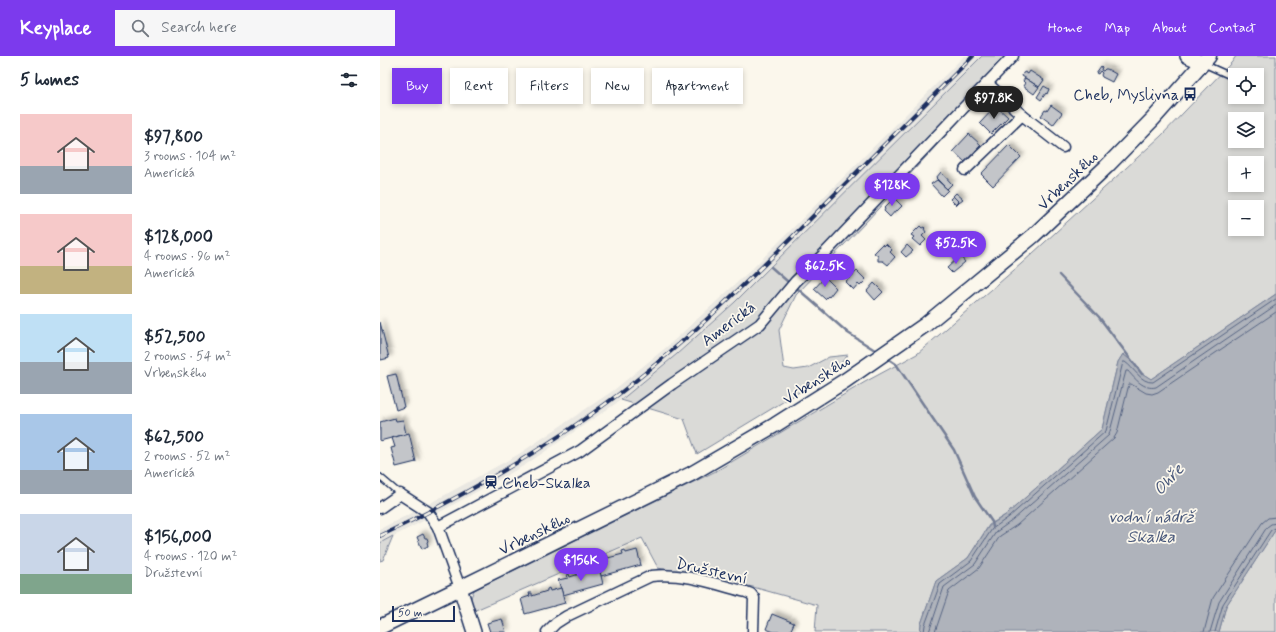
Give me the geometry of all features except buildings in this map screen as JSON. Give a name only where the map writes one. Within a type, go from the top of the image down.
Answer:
[{"type":"main road","name":"Vrbenského","points":[[380,627],[626,507],[719,458],[846,380],[925,325],[1033,236],[1070,203],[1153,119],[1206,60]]},
{"type":"street","name":"Americká","points":[[438,527],[580,451],[672,384],[760,324],[796,281],[823,255],[1013,56]]},
{"type":"street","points":[[1187,56],[1206,60]]},
{"type":"street","points":[[987,83],[1022,115],[1063,147]]},
{"type":"street","points":[[966,170],[1022,115]]},
{"type":"street","points":[[380,508],[400,494],[428,512],[438,527],[474,632]]},
{"type":"street","name":"Družstevní","points":[[547,632],[556,622],[567,616],[651,576],[664,574],[701,580],[751,594],[754,598],[753,632]]},
{"type":"lane","points":[[1206,60],[1228,74]]},
{"type":"lane","points":[[380,477],[400,494]]},
{"type":"shaded area","points":[[964,56],[982,56],[762,277],[677,354],[621,400],[525,465],[431,517],[380,543],[380,529],[519,454],[614,390],[669,345],[753,268]]},
{"type":"shaded area","points":[[982,56],[1019,56],[865,223],[796,295],[779,330],[784,368],[794,370],[808,368],[829,357],[848,355],[834,371],[697,454],[684,419],[621,400],[677,354],[735,302]]},
{"type":"shaded area","points":[[1236,56],[1276,56],[1276,294],[1151,379],[1140,372],[1135,364],[1123,354],[1118,362],[1102,429],[1007,514],[989,525],[968,558],[936,581],[921,624],[920,632],[815,632],[817,605],[753,587],[658,568],[642,538],[464,615],[474,590],[718,470],[865,382],[917,354],[1021,264],[1161,136]]},
{"type":"shaded area","points":[[1276,529],[1276,632],[1219,632],[1226,606]]},
{"type":"shaded area","points":[[393,536],[383,560],[380,561],[380,543]]},
{"type":"water","name":"vodní nádrž Skalka","points":[[1276,294],[1276,529],[1226,606],[1219,632],[920,632],[921,624],[936,581],[968,558],[989,526],[1007,514],[1102,429],[1118,362],[1123,354],[1135,364],[1140,372],[1151,379]]},
{"type":"waterway","points":[[771,267],[787,281]]},
{"type":"waterway","points":[[1059,275],[1099,317],[1142,374]]},
{"type":"waterway","points":[[798,289],[848,333],[878,352]]},
{"type":"waterway","points":[[887,358],[896,364],[954,450],[975,497],[992,522],[993,527]]},
{"type":"railway","points":[[380,536],[442,505],[503,471],[562,434],[619,394],[673,350],[749,279],[799,231],[973,56]]},
{"type":"place","name":"Cheb, Myslivna","points":[[1190,94]]},
{"type":"place","name":"Cheb-Skalka","points":[[491,482]]},
{"type":"water label","name":"Ohře","points":[[1168,479]]}]
